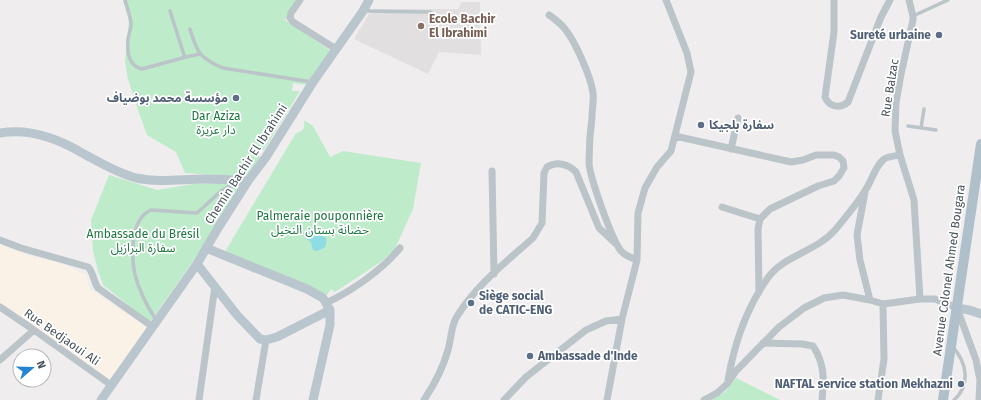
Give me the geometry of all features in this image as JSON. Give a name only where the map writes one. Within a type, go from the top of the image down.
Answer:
[{"type":"main road","name":"Avenue Colonel Ahmed Bougara","points":[[944,400],[981,144]]},
{"type":"street","points":[[300,0],[291,13],[290,18],[293,22],[336,50]]},
{"type":"street","name":"Chemin Bachir El Ibrahimi","points":[[101,400],[197,264],[248,181],[266,157],[313,82],[363,11],[369,0]]},
{"type":"street","points":[[607,400],[622,319],[637,260],[638,213],[645,188],[657,167],[671,151],[691,72],[687,53],[667,0]]},
{"type":"street","points":[[834,0],[834,32],[825,97],[828,102],[836,106],[843,106],[848,102],[881,17],[890,0]]},
{"type":"street","name":"Rue Balzac","points":[[909,0],[913,16],[896,103],[895,131],[900,155],[914,200],[920,299]]},
{"type":"street","points":[[549,15],[558,21],[572,39],[590,79],[594,94],[590,135],[590,171],[615,243]]},
{"type":"street","points":[[731,149],[738,118]]},
{"type":"street","points":[[0,133],[14,131],[37,134],[82,153],[106,167],[134,177],[148,180],[205,179],[248,181]]},
{"type":"street","points":[[675,136],[791,162],[803,160],[816,155],[834,155],[839,157],[844,163],[843,171],[834,180],[770,208],[760,219],[758,229],[759,292]]},
{"type":"street","points":[[727,384],[733,353],[744,323],[759,292],[768,278],[780,264],[808,251],[830,236],[866,190],[883,160],[891,156],[900,155]]},
{"type":"street","points":[[424,400],[434,386],[448,351],[456,319],[466,304],[494,274],[533,238],[538,231],[542,223],[544,173],[547,167],[554,164],[567,166],[576,172],[600,228],[626,255],[637,260]]},
{"type":"street","points":[[492,171],[494,274]]},
{"type":"street","points":[[866,190],[857,235],[860,260],[870,300]]},
{"type":"street","points":[[722,207],[760,219]]},
{"type":"street","points":[[0,240],[21,248],[88,267],[92,271],[98,288],[155,324]]},
{"type":"street","points":[[206,248],[307,289],[323,298],[328,307],[330,325],[313,400]]},
{"type":"street","points":[[197,264],[249,328],[260,339],[266,340],[277,337],[328,307],[379,269],[400,248]]},
{"type":"street","points":[[199,400],[214,286]]},
{"type":"street","points":[[704,400],[717,393],[727,384],[736,371],[778,326],[804,308],[824,298],[843,295],[883,304],[920,299],[934,300],[981,314]]},
{"type":"street","points":[[878,400],[884,359],[883,304]]},
{"type":"street","name":"Rue Bedjaoui Ali","points":[[0,307],[111,385]]},
{"type":"street","points":[[957,308],[979,358],[979,400]]},
{"type":"street","points":[[504,400],[526,377],[586,330],[596,324],[622,319]]},
{"type":"street","points":[[0,360],[34,330]]},
{"type":"street","points":[[256,400],[266,340]]},
{"type":"street","points":[[763,343],[802,344],[813,346],[820,356],[824,380],[822,400]]},
{"type":"lane","points":[[125,0],[130,16],[131,26],[128,40],[130,58],[132,64],[136,68],[142,69],[200,54]]},
{"type":"lane","points":[[913,16],[948,0]]},
{"type":"lane","points":[[170,11],[186,57]]},
{"type":"lane","points":[[363,11],[431,12]]},
{"type":"lane","points":[[190,28],[197,51],[212,64],[223,68],[313,82]]},
{"type":"lane","points":[[921,128],[924,109]]},
{"type":"lane","points":[[908,126],[936,130]]},
{"type":"lane","points":[[155,324],[135,274],[133,243],[134,235],[140,221],[146,212],[151,210],[197,213],[228,187],[237,186],[248,181]]},
{"type":"lane","points":[[951,346],[960,354],[965,368],[963,388],[959,396],[954,400]]},
{"type":"shaded area","name":"Ecole Bachir El Ibrahimi","points":[[461,2],[480,2],[481,55],[439,52],[428,74],[354,39],[369,14],[372,13],[373,9],[459,9]]},
{"type":"shaded area","points":[[0,244],[36,259],[37,257],[44,260],[44,258],[86,274],[89,286],[92,290],[147,328],[107,383],[0,307]]},
{"type":"green space","name":"Dar Aziza دار عزيزة","points":[[123,0],[298,0],[285,20],[331,51],[307,85],[293,83],[292,91],[300,91],[264,150],[259,149],[257,154],[260,157],[248,177],[185,173],[176,152],[147,135],[128,79],[125,62],[129,21]]},
{"type":"green space","name":"Palmeraie pouponnière حضانة بستان النخيل","points":[[304,120],[313,126],[330,157],[343,151],[421,163],[413,209],[394,251],[379,263],[335,292],[331,289],[326,296],[223,255],[296,133],[303,129]]},
{"type":"green space","name":"Ambassade du Brésil سفارة البرازيل","points":[[109,175],[157,190],[193,184],[235,182],[238,190],[198,254],[150,322],[103,285],[98,271],[93,251],[91,220]]},
{"type":"green space","points":[[736,378],[780,400],[712,400],[726,391]]},
{"type":"water","points":[[310,228],[326,238],[326,246],[316,251],[313,250],[311,242],[305,238],[305,235]]},
{"type":"place","name":"Ecole Bachir El Ibrahimi","points":[[421,26]]},
{"type":"place","name":"Sureté urbaine","points":[[939,35]]},
{"type":"place","name":"مؤسسة محمد بوضياف","points":[[236,98]]},
{"type":"place","name":"سفارة بلجيكا","points":[[701,125]]},
{"type":"place","name":"Siège social de CATIC-ENG","points":[[471,303]]},
{"type":"place","name":"Ambassade d'Inde","points":[[530,356]]},
{"type":"place","name":"NAFTAL service station Mekhazni","points":[[961,384]]}]
